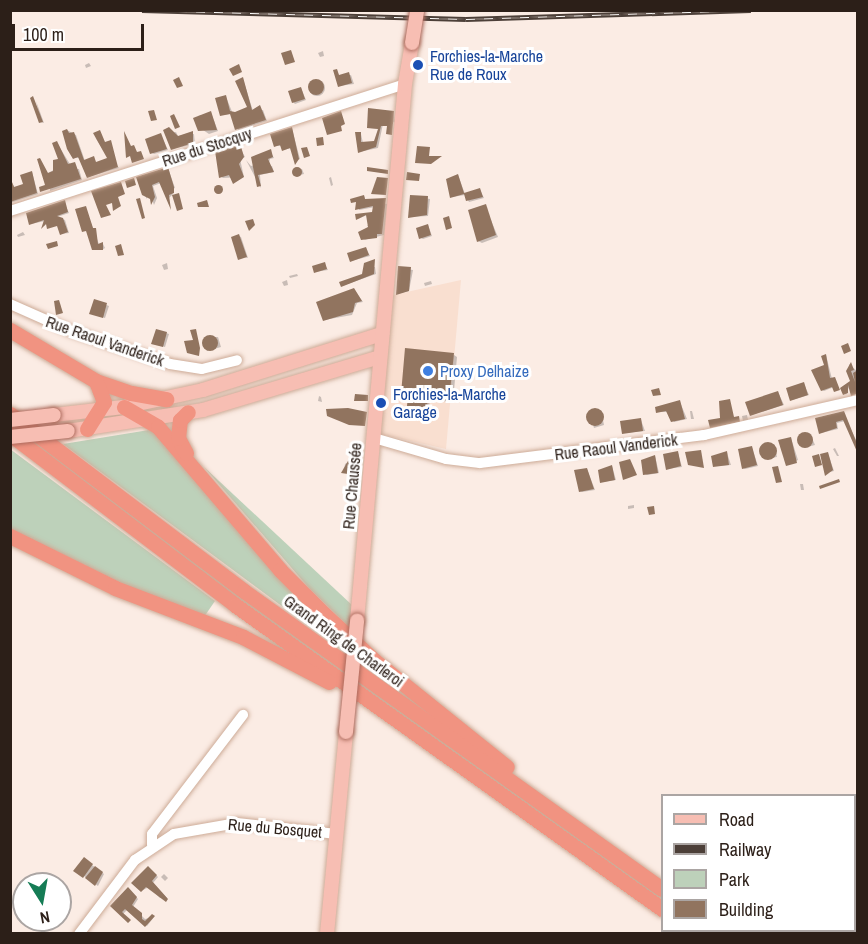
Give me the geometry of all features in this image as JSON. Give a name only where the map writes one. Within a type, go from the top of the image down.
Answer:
[{"type":"highway","points":[[10,330],[96,381],[166,399]]},
{"type":"highway","points":[[87,429],[102,409],[105,396],[96,381]]},
{"type":"highway","points":[[124,407],[149,420],[324,614],[443,718],[531,786],[541,803]]},
{"type":"highway","points":[[189,412],[180,420],[178,438],[200,476]]},
{"type":"highway","name":"Grand Ring de Charleroi","points":[[10,414],[244,591],[661,888]]},
{"type":"highway","name":"Grand Ring de Charleroi","points":[[10,436],[119,520],[661,908]]},
{"type":"highway","points":[[10,536],[79,572],[243,637],[328,681],[360,694]]},
{"type":"main road","name":"Rue Chaussée","points":[[327,933],[405,84],[417,10]]},
{"type":"main road","points":[[10,420],[124,407],[166,399],[238,381],[382,334]]},
{"type":"main road","points":[[10,436],[87,429],[189,412],[380,357]]},
{"type":"street","name":"Rue du Stocquy","points":[[10,211],[405,84]]},
{"type":"street","name":"Rue Raoul Vanderick","points":[[10,304],[71,332],[170,364],[202,369],[237,360]]},
{"type":"street","name":"Rue Raoul Vanderick","points":[[374,438],[446,459],[480,463],[704,435],[858,400]]},
{"type":"street","points":[[152,845],[152,834],[243,715]]},
{"type":"street","name":"Rue du Bosquet","points":[[79,933],[135,860],[152,845],[174,834],[215,824],[336,834]]},
{"type":"shaded area","points":[[461,280],[446,449],[380,434],[393,295]]},
{"type":"green space","points":[[155,429],[346,641],[341,650],[63,444]]},
{"type":"green space","points":[[10,449],[215,601],[204,617],[146,595],[11,529]]},
{"type":"green space","points":[[204,467],[352,605],[349,627],[309,588]]},
{"type":"building","points":[[291,50],[295,62],[285,65],[281,53]]},
{"type":"building","points":[[239,64],[242,72],[233,76],[229,69]]},
{"type":"building","points":[[337,69],[339,75],[349,72],[352,83],[338,87],[333,70]]},
{"type":"building","points":[[179,77],[183,86],[177,88],[173,80]]},
{"type":"building","points":[[243,77],[252,110],[260,105],[266,120],[235,130],[230,114],[220,116],[215,98],[226,95],[230,111],[235,112],[247,107],[235,81]]},
{"type":"building","points":[[316,79],[322,81],[324,87],[322,93],[316,95],[310,93],[308,87],[310,81]]},
{"type":"building","points":[[301,87],[305,99],[292,103],[288,91]]},
{"type":"building","points":[[33,96],[43,122],[39,123],[30,98]]},
{"type":"building","points":[[368,108],[394,111],[392,135],[386,134],[387,126],[381,126],[376,147],[358,153],[355,132],[361,132],[361,142],[374,141],[378,129],[367,128]]},
{"type":"building","points":[[154,110],[157,120],[151,121],[148,111]]},
{"type":"building","points":[[211,111],[217,130],[198,131],[193,118]]},
{"type":"building","points":[[341,111],[345,124],[341,126],[342,131],[327,135],[322,118]]},
{"type":"building","points":[[174,114],[180,127],[175,129],[170,116]]},
{"type":"building","points":[[169,127],[178,136],[193,131],[193,143],[171,150],[163,130]]},
{"type":"building","points":[[292,127],[299,159],[295,165],[290,148],[282,151],[280,145],[274,147],[270,134]]},
{"type":"building","points":[[67,129],[69,133],[74,132],[84,160],[94,156],[96,162],[107,158],[93,133],[100,130],[105,142],[111,140],[118,167],[87,178],[78,157],[73,159],[67,149],[62,131]]},
{"type":"building","points":[[124,131],[131,146],[134,145],[137,152],[141,151],[144,159],[132,163],[130,156],[126,158]]},
{"type":"building","points":[[161,133],[167,149],[150,154],[145,139]]},
{"type":"building","points":[[323,137],[324,145],[317,146],[316,138]]},
{"type":"building","points":[[57,141],[68,164],[75,162],[81,179],[40,192],[39,187],[45,185],[37,159],[40,158],[48,173],[53,171],[53,160],[58,159],[52,143]]},
{"type":"building","points":[[240,143],[244,157],[239,164],[244,177],[233,184],[229,175],[219,178],[215,151]]},
{"type":"building","points":[[417,146],[430,147],[429,156],[442,156],[431,164],[415,163]]},
{"type":"building","points":[[307,147],[310,156],[304,158],[301,148]]},
{"type":"building","points":[[271,149],[273,157],[268,159],[274,172],[258,175],[261,186],[257,187],[251,157]]},
{"type":"building","points":[[168,167],[174,187],[174,193],[169,195],[171,210],[159,182],[152,185],[155,197],[151,205],[150,199],[142,195],[136,177]]},
{"type":"building","points":[[297,167],[301,168],[301,176],[297,177],[293,176],[292,172],[293,168]]},
{"type":"building","points":[[367,167],[388,170],[388,174],[367,171]]},
{"type":"building","points":[[32,171],[37,193],[10,202],[10,177],[14,187],[23,184],[20,175]]},
{"type":"building","points":[[407,172],[420,174],[419,181],[406,180]]},
{"type":"building","points":[[458,174],[464,193],[480,188],[483,197],[466,201],[464,194],[450,198],[446,179]]},
{"type":"building","points":[[377,177],[388,178],[386,195],[371,194]]},
{"type":"building","points":[[134,178],[136,185],[127,188],[125,181]]},
{"type":"building","points":[[121,182],[125,194],[118,197],[121,206],[113,211],[112,203],[106,205],[111,215],[101,218],[91,191]]},
{"type":"building","points":[[218,184],[223,189],[218,194],[213,189]]},
{"type":"building","points":[[179,193],[183,209],[177,211],[172,195]]},
{"type":"building","points":[[364,195],[365,199],[386,198],[382,234],[377,234],[377,238],[361,240],[358,232],[368,227],[366,215],[356,220],[355,214],[372,212],[373,206],[355,210],[356,202],[351,203],[350,199]]},
{"type":"building","points":[[410,195],[428,196],[427,215],[408,218]]},
{"type":"building","points":[[140,198],[145,218],[142,219],[136,199]]},
{"type":"building","points":[[65,200],[68,212],[57,216],[63,218],[68,232],[60,235],[57,226],[47,229],[46,224],[41,229],[44,220],[29,225],[26,213]]},
{"type":"building","points":[[207,200],[209,207],[198,207],[197,203]]},
{"type":"building","points":[[486,204],[496,235],[477,242],[468,210]]},
{"type":"building","points":[[86,206],[93,228],[96,228],[98,244],[103,242],[103,250],[92,250],[86,231],[82,232],[75,209]]},
{"type":"building","points":[[449,216],[452,228],[446,230],[443,218]]},
{"type":"building","points":[[253,219],[255,225],[249,231],[245,221]]},
{"type":"building","points":[[428,224],[431,235],[419,239],[416,228]]},
{"type":"building","points":[[239,234],[247,257],[238,260],[231,237]]},
{"type":"building","points":[[57,241],[58,246],[48,249],[46,244]]},
{"type":"building","points":[[121,244],[124,255],[118,256],[115,246]]},
{"type":"building","points":[[366,247],[369,255],[350,262],[347,253]]},
{"type":"building","points":[[375,259],[374,274],[341,287],[339,282],[362,274],[364,263]]},
{"type":"building","points":[[325,262],[327,269],[314,273],[312,266]]},
{"type":"building","points":[[398,266],[411,267],[409,291],[396,295]]},
{"type":"building","points":[[354,288],[362,301],[355,303],[353,312],[323,321],[316,302]]},
{"type":"building","points":[[94,299],[107,303],[103,318],[89,314]]},
{"type":"building","points":[[59,300],[63,313],[56,315],[54,301]]},
{"type":"building","points":[[156,329],[167,332],[163,347],[151,344]]},
{"type":"building","points":[[196,329],[200,348],[199,356],[187,353],[184,341],[193,340],[190,330]]},
{"type":"building","points":[[207,335],[213,335],[218,343],[216,349],[207,351],[202,346],[202,340]]},
{"type":"building","points":[[848,343],[851,351],[844,354],[841,346]]},
{"type":"building","name":"Proxy Delhaize","points":[[405,348],[454,353],[449,401],[435,400],[436,389],[425,388],[428,408],[407,406],[408,394],[401,394]]},
{"type":"building","points":[[826,354],[830,378],[835,377],[840,390],[834,392],[832,387],[821,391],[811,370],[824,365],[821,356]]},
{"type":"building","points":[[851,362],[854,370],[851,371],[855,382],[853,373],[858,370],[858,393],[851,396],[848,385],[848,393],[843,395],[840,388],[850,381],[846,371]]},
{"type":"building","points":[[804,382],[808,395],[790,401],[786,388]]},
{"type":"building","points":[[659,388],[661,395],[653,396],[651,390]]},
{"type":"building","points":[[778,391],[783,405],[750,416],[745,402]]},
{"type":"building","points":[[355,394],[368,395],[368,401],[354,401]]},
{"type":"building","points":[[730,399],[734,417],[739,416],[740,422],[710,428],[708,420],[720,418],[719,401]]},
{"type":"building","points":[[680,400],[685,419],[671,422],[666,411],[656,413],[655,407]]},
{"type":"building","points":[[348,408],[367,412],[365,426],[349,425],[327,416],[326,409]]},
{"type":"building","points":[[595,408],[601,411],[604,417],[601,423],[595,426],[589,423],[586,417],[589,411]]},
{"type":"building","points":[[844,411],[858,446],[858,454],[843,420],[836,422],[837,428],[819,434],[815,418]]},
{"type":"building","points":[[641,418],[643,431],[622,434],[620,421]]},
{"type":"building","points":[[805,432],[811,434],[813,440],[811,446],[805,448],[799,446],[797,440],[799,434]]},
{"type":"building","points":[[791,437],[797,463],[786,466],[778,440]]},
{"type":"building","points":[[768,442],[774,445],[777,451],[774,457],[768,460],[762,457],[759,451],[762,445]]},
{"type":"building","points":[[752,446],[757,465],[742,469],[738,449]]},
{"type":"building","points":[[701,450],[704,468],[688,465],[685,452]]},
{"type":"building","points":[[678,451],[681,466],[666,470],[663,454]]},
{"type":"building","points":[[727,451],[729,465],[713,467],[711,456]]},
{"type":"building","points":[[828,452],[833,470],[825,476],[820,454]]},
{"type":"building","points":[[352,454],[357,455],[355,475],[341,473]]},
{"type":"building","points":[[819,454],[822,465],[815,467],[812,456]]},
{"type":"building","points":[[655,455],[658,473],[643,475],[641,460]]},
{"type":"building","points":[[630,459],[637,475],[623,480],[619,462]]},
{"type":"building","points":[[612,465],[615,480],[600,483],[598,470]]},
{"type":"building","points":[[778,466],[782,482],[776,483],[772,467]]},
{"type":"building","points":[[587,468],[594,489],[579,492],[574,470]]},
{"type":"building","points":[[839,479],[840,482],[820,489],[819,486]]},
{"type":"building","points":[[654,506],[655,514],[649,515],[647,507]]},
{"type":"building","points":[[84,857],[93,864],[83,878],[73,871]]},
{"type":"building","points":[[95,866],[103,872],[95,886],[85,878]]},
{"type":"building","points":[[148,866],[157,875],[152,881],[168,899],[166,902],[146,887],[141,892],[131,883]]},
{"type":"building","points":[[128,887],[137,897],[132,905],[142,913],[142,919],[145,921],[152,914],[155,916],[145,927],[125,909],[122,912],[131,920],[128,923],[110,906]]},
{"type":"railway","points":[[142,10],[466,19],[751,10]]},
{"type":"place","name":"Forchies-la-Marche Rue de Roux","points":[[418,65]]},
{"type":"place","name":"Proxy Delhaize","points":[[428,371]]},
{"type":"place","name":"Forchies-la-Marche Garage","points":[[381,403]]}]
